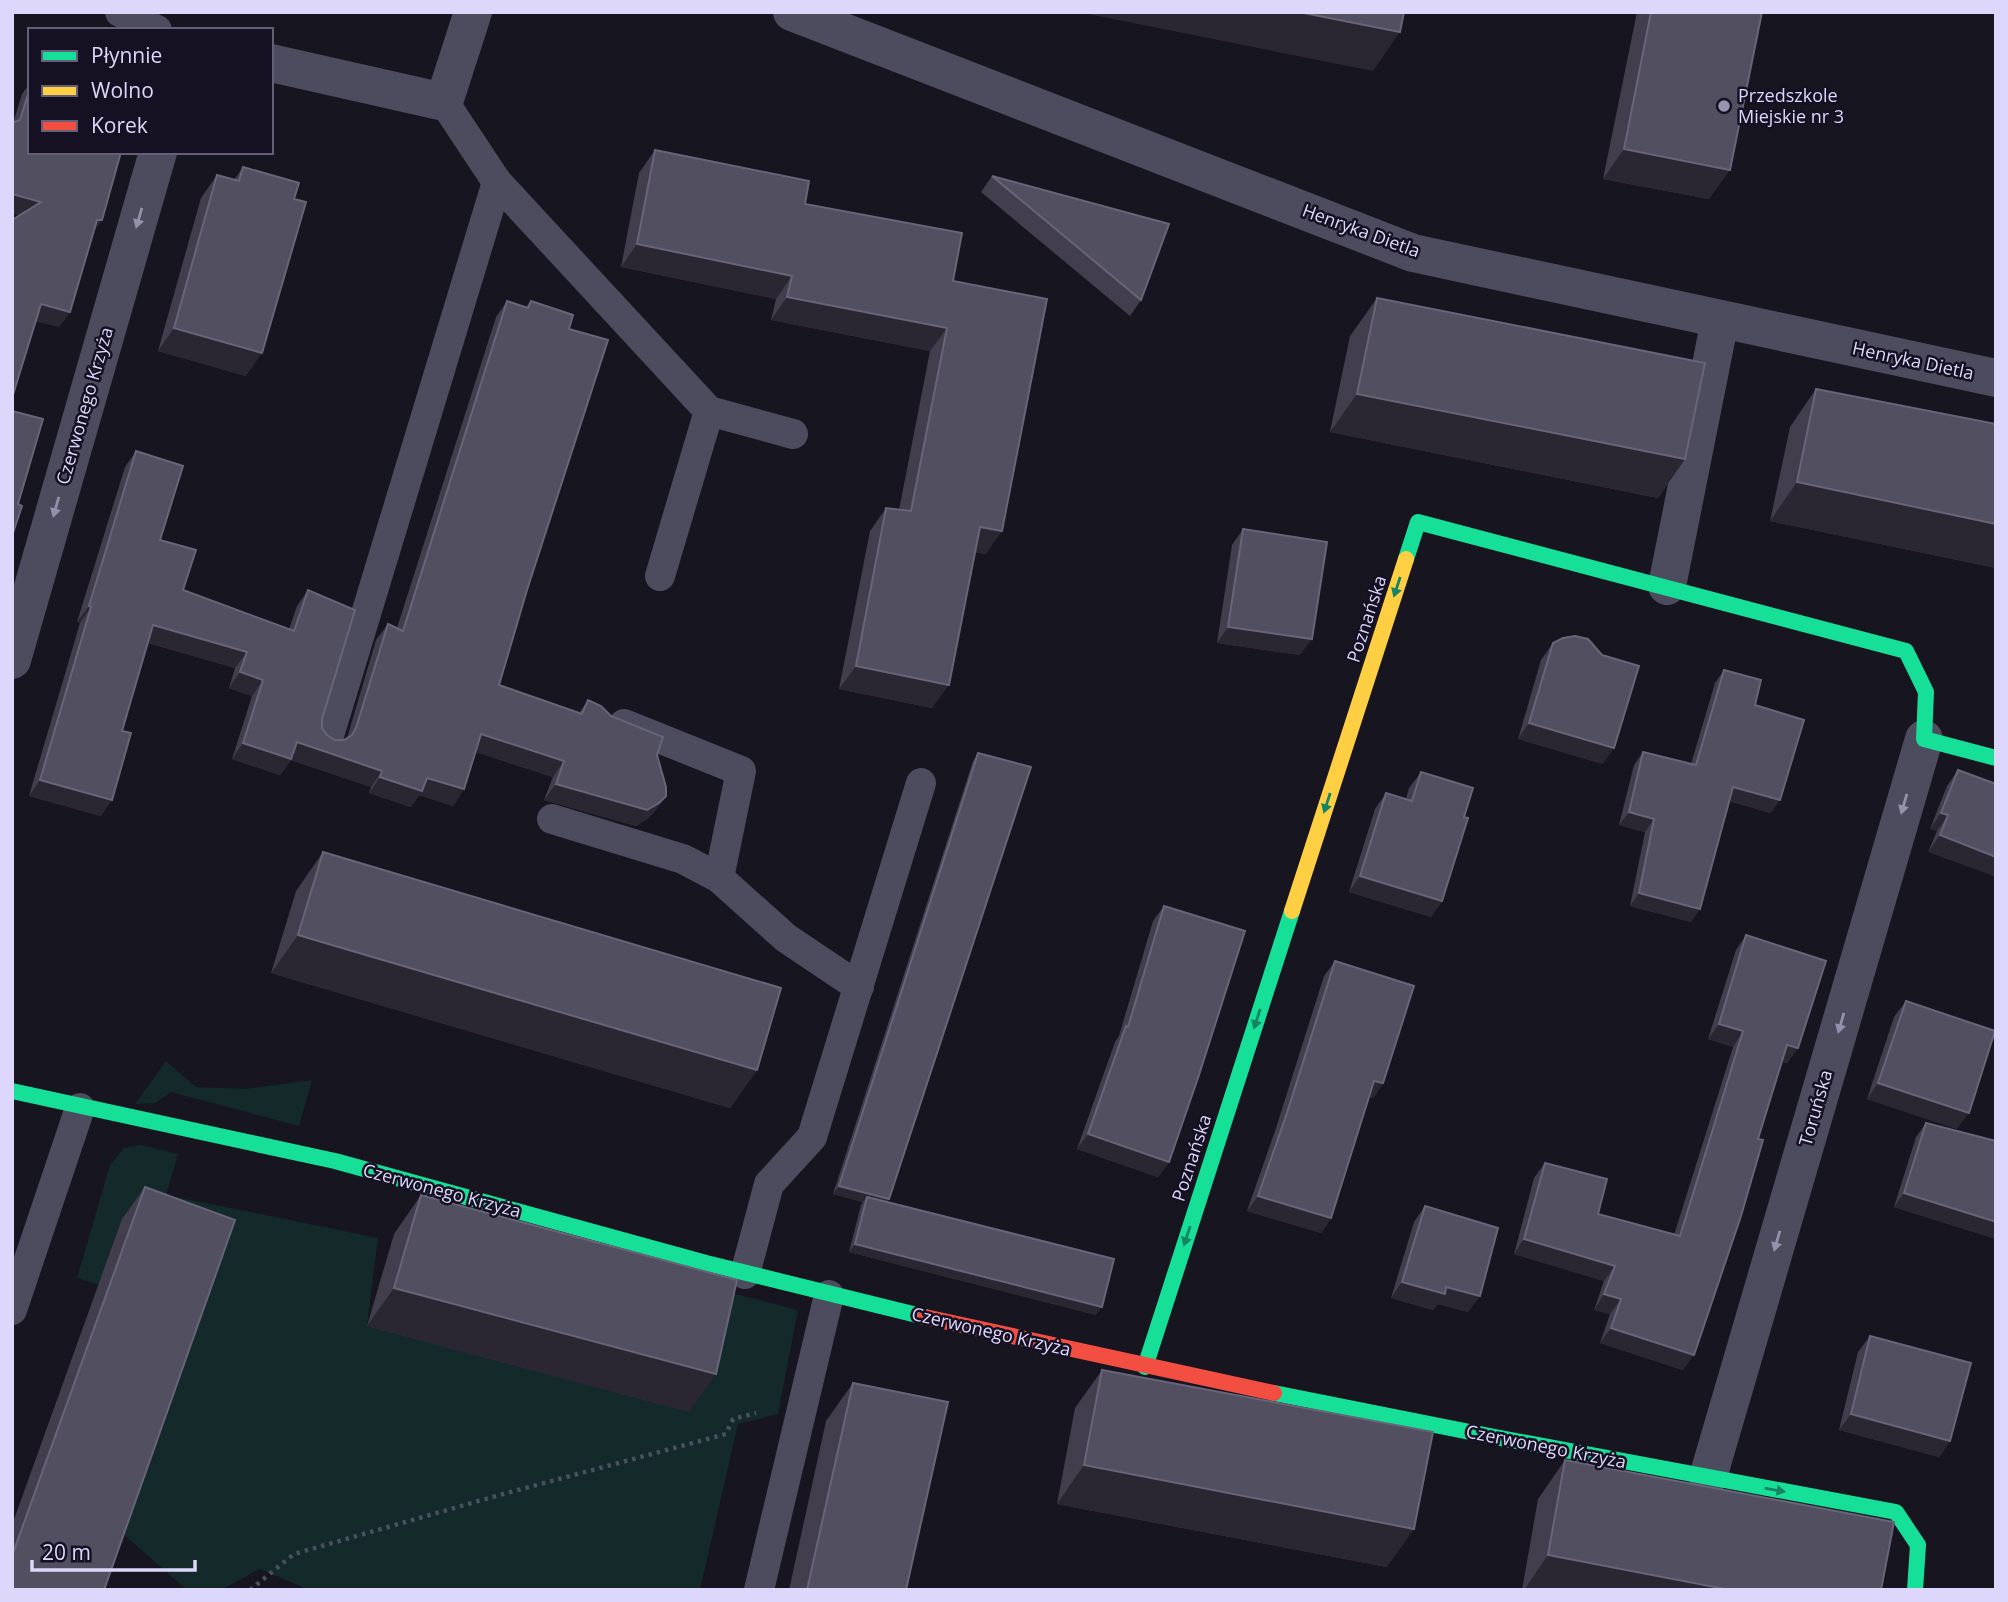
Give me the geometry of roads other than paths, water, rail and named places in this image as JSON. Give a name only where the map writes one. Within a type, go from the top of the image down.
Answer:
[{"type":"street","points":[[273,63],[444,102],[473,12]]},
{"type":"street","name":"Henryka Dietla","points":[[793,12],[1413,253],[1996,378]]},
{"type":"street","name":"Czerwonego Krzyża","points":[[12,660],[157,154]]},
{"type":"street","points":[[1667,586],[1720,320]]},
{"type":"street","name":"Poznańska","points":[[1145,1367],[1418,522],[1906,651],[1926,692],[1924,739]]},
{"type":"street","points":[[1924,739],[1968,748],[1996,758]]},
{"type":"street","name":"Toruńska","points":[[1707,1478],[1924,739]]},
{"type":"street","name":"Czerwonego Krzyża","points":[[12,1091],[80,1108],[334,1161],[745,1274],[1145,1367],[1707,1478],[1895,1512],[1918,1545],[1915,1590]]},
{"type":"lane","points":[[120,12],[153,28]]},
{"type":"lane","points":[[444,102],[497,182],[709,411],[793,434]]},
{"type":"lane","points":[[328,739],[497,182]]},
{"type":"lane","points":[[660,576],[709,411]]},
{"type":"lane","points":[[606,716],[741,772],[719,878]]},
{"type":"lane","points":[[745,1274],[769,1184],[812,1138],[921,783]]},
{"type":"lane","points":[[552,818],[683,859],[719,878],[786,938],[859,987]]},
{"type":"lane","points":[[12,1310],[80,1108]]},
{"type":"lane","points":[[760,1590],[829,1295]]},
{"type":"place","name":"Przedszkole Miejskie nr 3","points":[[1724,106]]}]
